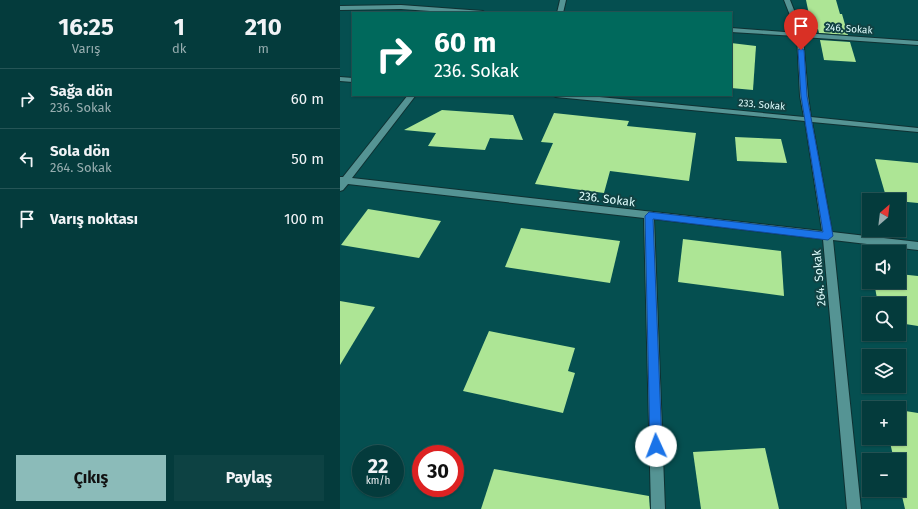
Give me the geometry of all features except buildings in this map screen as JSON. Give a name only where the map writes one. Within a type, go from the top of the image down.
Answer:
[{"type":"street","points":[[560,12],[564,0]]},
{"type":"street","name":"264. Sokak","points":[[787,0],[800,34],[804,96],[828,236],[854,509]]},
{"type":"street","points":[[340,8],[401,7],[469,12]]},
{"type":"street","name":"246. Sokak","points":[[732,30],[918,43]]},
{"type":"street","points":[[340,79],[352,80]]},
{"type":"street","points":[[340,188],[343,180],[411,96]]},
{"type":"street","name":"233. Sokak","points":[[566,96],[918,130]]},
{"type":"street","name":"236. Sokak","points":[[343,180],[918,246]]},
{"type":"street","points":[[649,216],[658,509]]},
{"type":"route","points":[[656,446],[649,216],[828,236],[804,96],[801,50]]}]
